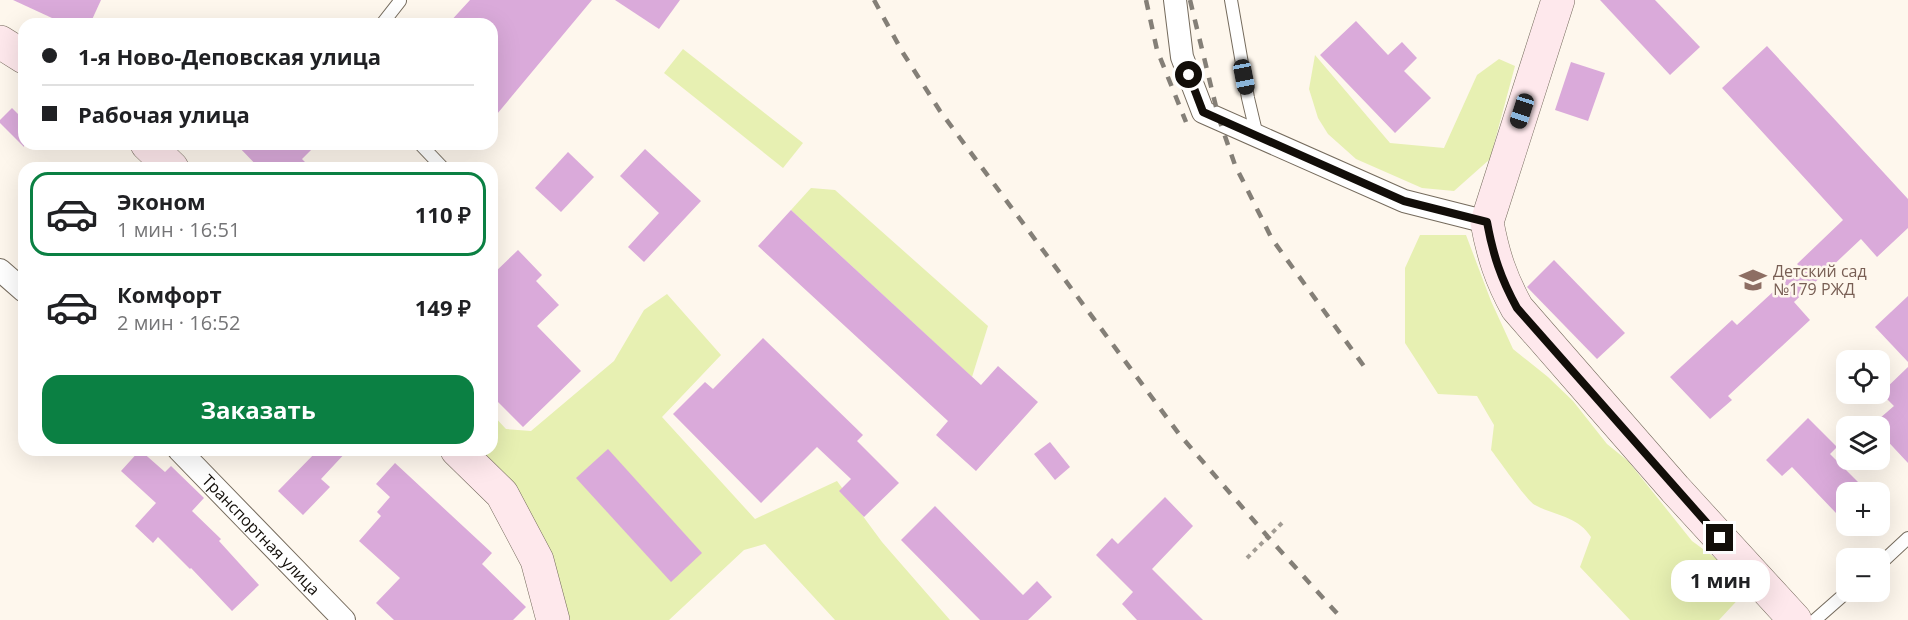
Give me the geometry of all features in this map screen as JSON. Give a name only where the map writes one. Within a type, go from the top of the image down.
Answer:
[{"type":"street","points":[[1174,0],[1182,57],[1203,112],[1404,201],[1487,222]]},
{"type":"street","points":[[1558,0],[1487,222],[1492,252],[1503,283],[1517,308],[1675,489],[1795,620]]},
{"type":"street","points":[[0,42],[18,53]]},
{"type":"street","points":[[153,150],[166,162]]},
{"type":"street","points":[[0,270],[18,286]]},
{"type":"street","name":"Транспортная улица","points":[[185,456],[344,620]]},
{"type":"street","points":[[464,456],[502,494],[537,560],[553,620]]},
{"type":"lane","points":[[1231,0],[1257,136]]},
{"type":"lane","points":[[387,18],[400,1]]},
{"type":"lane","points":[[426,150],[437,162]]},
{"type":"lane","points":[[1890,555],[1908,538]]},
{"type":"lane","points":[[1815,620],[1836,602]]},
{"type":"path","points":[[1247,558],[1284,521]]},
{"type":"green space","points":[[683,49],[803,143],[783,168],[664,73]]},
{"type":"green space","points":[[1315,55],[1390,143],[1444,148],[1477,75],[1499,59],[1515,66],[1490,159],[1454,191],[1422,188],[1356,159],[1328,134],[1318,118],[1309,89]]},
{"type":"green space","points":[[811,188],[835,190],[988,326],[972,377],[791,210]]},
{"type":"green space","points":[[1420,235],[1466,235],[1491,301],[1513,349],[1573,401],[1607,444],[1628,461],[1692,541],[1733,571],[1745,592],[1719,620],[1630,620],[1580,567],[1591,537],[1586,530],[1573,521],[1531,502],[1491,450],[1494,425],[1477,396],[1438,394],[1405,343],[1405,268]]},
{"type":"green space","points":[[667,294],[721,355],[662,417],[755,519],[837,481],[882,542],[950,620],[835,620],[765,544],[744,550],[669,620],[564,620],[477,456],[498,456],[498,420],[506,429],[531,431],[614,361],[644,310]]},
{"type":"building","points":[[13,0],[101,0],[93,18],[52,18]]},
{"type":"building","points":[[470,0],[592,0],[498,113],[498,18],[454,18]]},
{"type":"building","points":[[615,0],[680,0],[659,29]]},
{"type":"building","points":[[1600,0],[1655,0],[1700,47],[1670,75]]},
{"type":"building","points":[[1356,21],[1388,55],[1402,42],[1417,58],[1404,71],[1431,98],[1395,133],[1320,55]]},
{"type":"building","points":[[1767,46],[1908,199],[1908,228],[1877,257],[1861,239],[1794,302],[1810,320],[1728,396],[1732,400],[1710,419],[1670,377],[1732,320],[1737,325],[1800,267],[1797,264],[1843,220],[1722,88]]},
{"type":"building","points":[[1571,62],[1605,73],[1588,121],[1555,110]]},
{"type":"building","points":[[12,108],[18,114],[18,141],[0,123],[0,120]]},
{"type":"building","points":[[645,149],[701,201],[644,262],[628,247],[659,213],[620,176]]},
{"type":"building","points":[[242,150],[311,150],[302,159],[305,162],[253,162]]},
{"type":"building","points":[[568,152],[594,177],[561,212],[535,188]]},
{"type":"building","points":[[791,210],[981,385],[998,366],[1038,402],[976,471],[936,435],[948,421],[758,246]]},
{"type":"building","points":[[518,250],[542,275],[536,281],[559,305],[537,326],[581,371],[523,427],[498,402],[498,269]]},
{"type":"building","points":[[1554,260],[1625,333],[1597,359],[1527,287]]},
{"type":"building","points":[[1908,296],[1908,362],[1875,327]]},
{"type":"building","points":[[763,338],[863,435],[857,441],[899,483],[864,517],[839,491],[851,479],[817,447],[761,503],[673,414],[705,382],[713,389]]},
{"type":"building","points":[[1908,367],[1908,463],[1890,444],[1890,416],[1882,416],[1894,406],[1890,402],[1890,384]]},
{"type":"building","points":[[1808,418],[1836,446],[1830,454],[1836,460],[1836,470],[1846,470],[1858,482],[1836,482],[1836,513],[1792,467],[1782,476],[1766,460]]},
{"type":"building","points":[[1050,442],[1070,467],[1055,480],[1034,454]]},
{"type":"building","points":[[608,449],[702,553],[671,582],[576,478]]},
{"type":"building","points":[[135,456],[147,456],[165,472],[171,466],[204,498],[192,511],[221,539],[219,541],[259,585],[232,611],[158,537],[153,543],[135,526],[156,503],[121,471]]},
{"type":"building","points":[[312,456],[342,456],[321,479],[330,487],[303,515],[278,491]]},
{"type":"building","points":[[395,463],[492,553],[482,564],[526,607],[513,620],[394,620],[376,603],[400,578],[359,541],[381,516],[377,512],[390,497],[376,484]]},
{"type":"building","points":[[1165,497],[1193,526],[1152,569],[1203,620],[1137,620],[1122,604],[1133,592],[1096,555],[1112,538],[1118,544]]},
{"type":"building","points":[[935,506],[1023,595],[1037,581],[1052,597],[1028,620],[980,620],[901,540]]},
{"type":"railway","points":[[874,0],[903,53],[940,111],[1179,434],[1343,620]]},
{"type":"railway","points":[[1146,0],[1157,50],[1186,122]]},
{"type":"railway","points":[[1190,0],[1219,119],[1235,165],[1272,239],[1366,369]]},
{"type":"place","name":"Детский сад №179 РЖД","points":[[1753,280]]},
{"type":"route","points":[[1189,75],[1203,112],[1404,201],[1487,222],[1492,252],[1503,283],[1517,308],[1720,538]]}]
